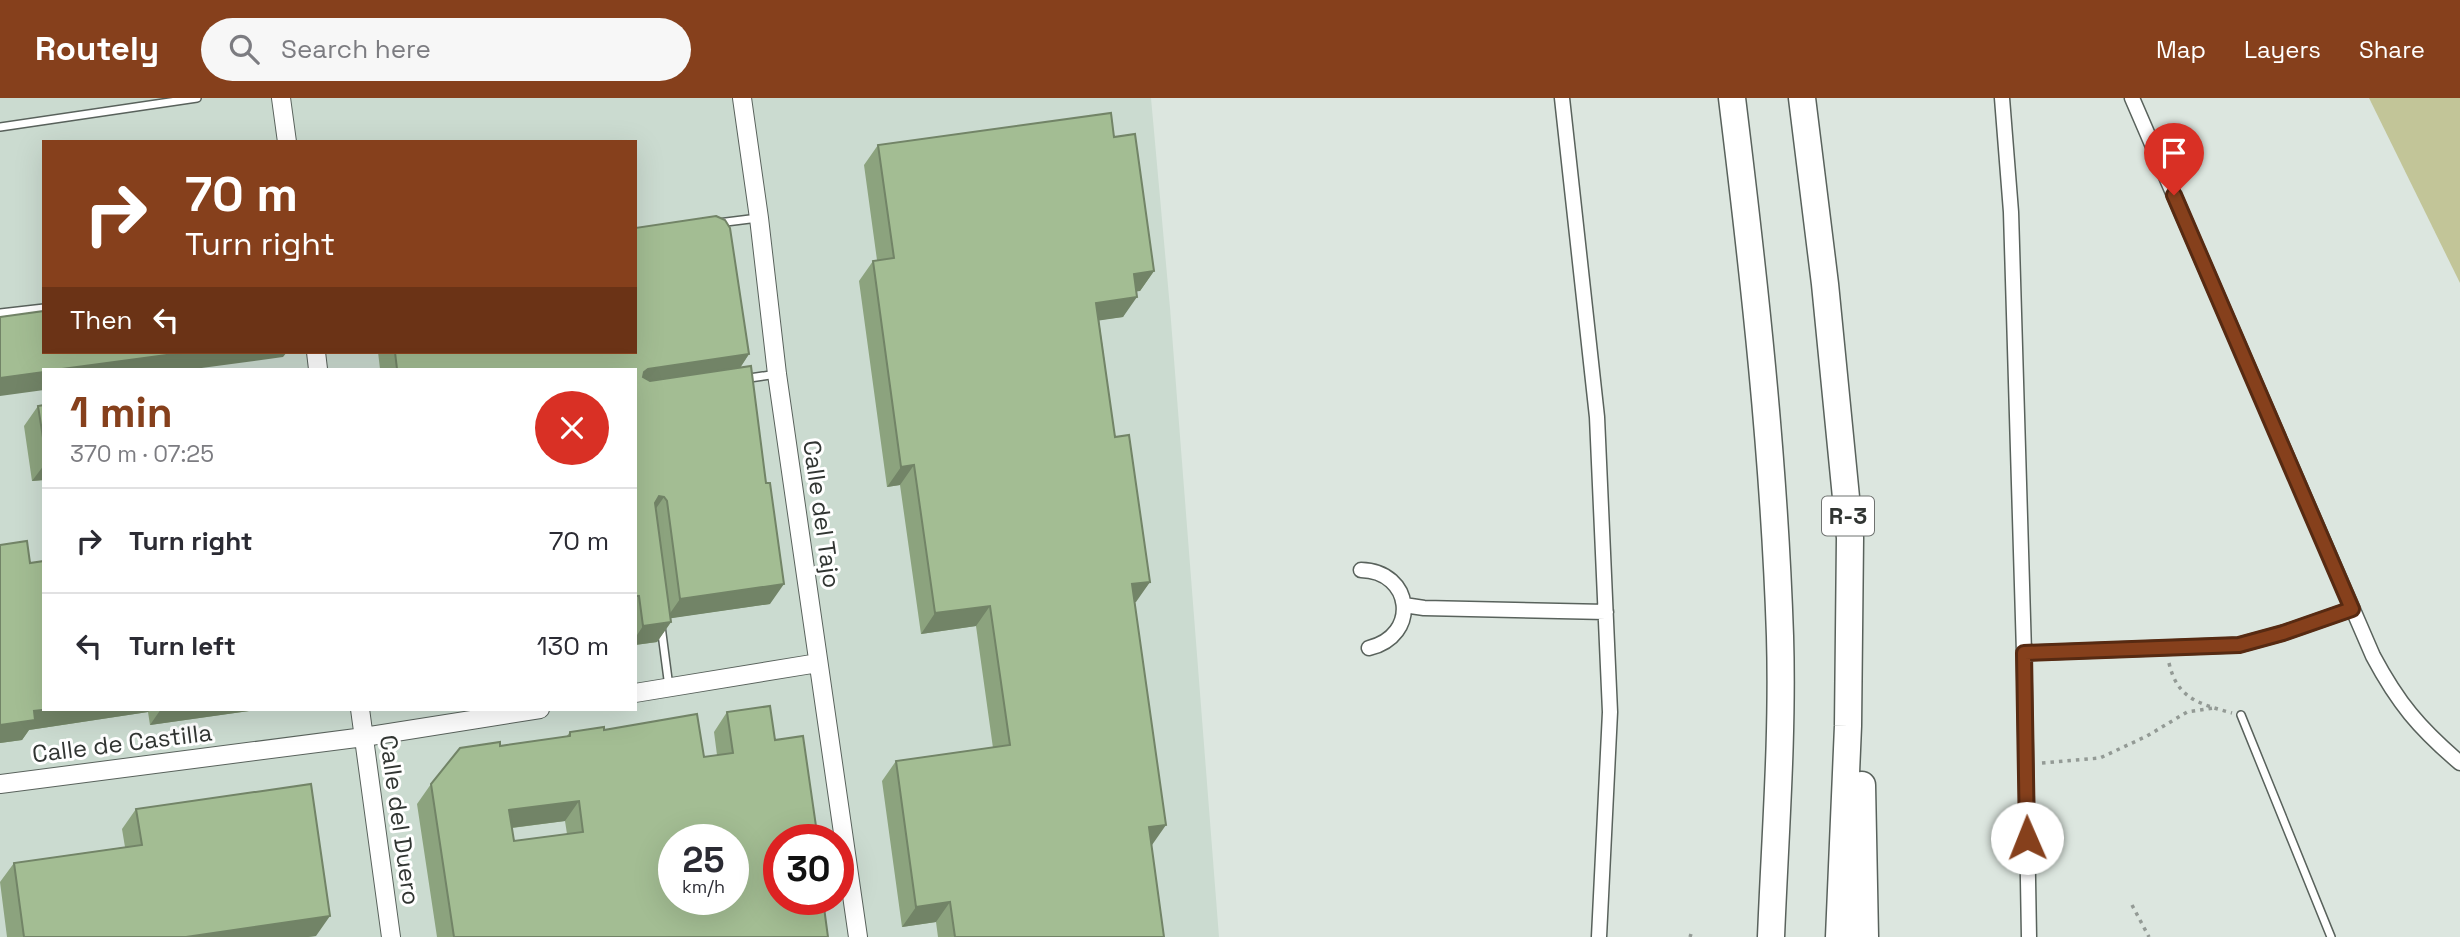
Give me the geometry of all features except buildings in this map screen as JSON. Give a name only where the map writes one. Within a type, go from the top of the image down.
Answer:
[{"type":"highway","points":[[1732,98],[1756,295],[1767,415],[1780,636],[1780,738],[1771,937]]},
{"type":"highway","name":"R-3","points":[[1802,98],[1825,284],[1850,538],[1848,726],[1839,937]]},
{"type":"highway","points":[[1754,937],[1761,869],[1767,415]]},
{"type":"highway","points":[[1850,538],[1862,778],[1865,937]]},
{"type":"street","points":[[281,98],[287,140]]},
{"type":"street","name":"Calle del Tajo","points":[[741,98],[759,218],[777,374],[858,937]]},
{"type":"street","points":[[1562,98],[1597,417],[1606,612],[1610,712],[1599,937]]},
{"type":"street","points":[[2003,98],[2011,212],[2029,937]]},
{"type":"street","points":[[2132,98],[2373,656],[2390,688],[2421,728],[2460,763]]},
{"type":"street","points":[[1361,570],[1380,573],[1390,579],[1401,594],[1404,605],[1402,620],[1394,636],[1369,648]]},
{"type":"street","points":[[1404,605],[1423,608],[1606,612]]},
{"type":"street","points":[[2024,653],[2239,645],[2352,609]]},
{"type":"street","points":[[637,693],[818,663]]},
{"type":"street","name":"Calle del Duero","points":[[360,711],[391,937]]},
{"type":"street","name":"Calle de Castilla","points":[[0,784],[363,737],[463,715],[514,711]]},
{"type":"lane","points":[[0,127],[197,98]]},
{"type":"lane","points":[[707,224],[759,218]]},
{"type":"lane","points":[[0,313],[42,308]]},
{"type":"lane","points":[[738,379],[777,374]]},
{"type":"lane","points":[[659,614],[670,687]]},
{"type":"lane","points":[[2241,715],[2331,937]]},
{"type":"path","points":[[2166,647],[2172,673],[2189,699],[2241,715]]},
{"type":"path","points":[[2026,764],[2100,758],[2147,736],[2187,712],[2213,708]]},
{"type":"path","points":[[2132,905],[2149,937]]},
{"type":"shaded area","points":[[0,98],[1151,98],[1219,937],[0,937]]},
{"type":"green space","points":[[2369,98],[2460,98],[2460,283]]},
{"type":"route","points":[[2027,838],[2024,653],[2239,645],[2352,609],[2174,195]]}]
